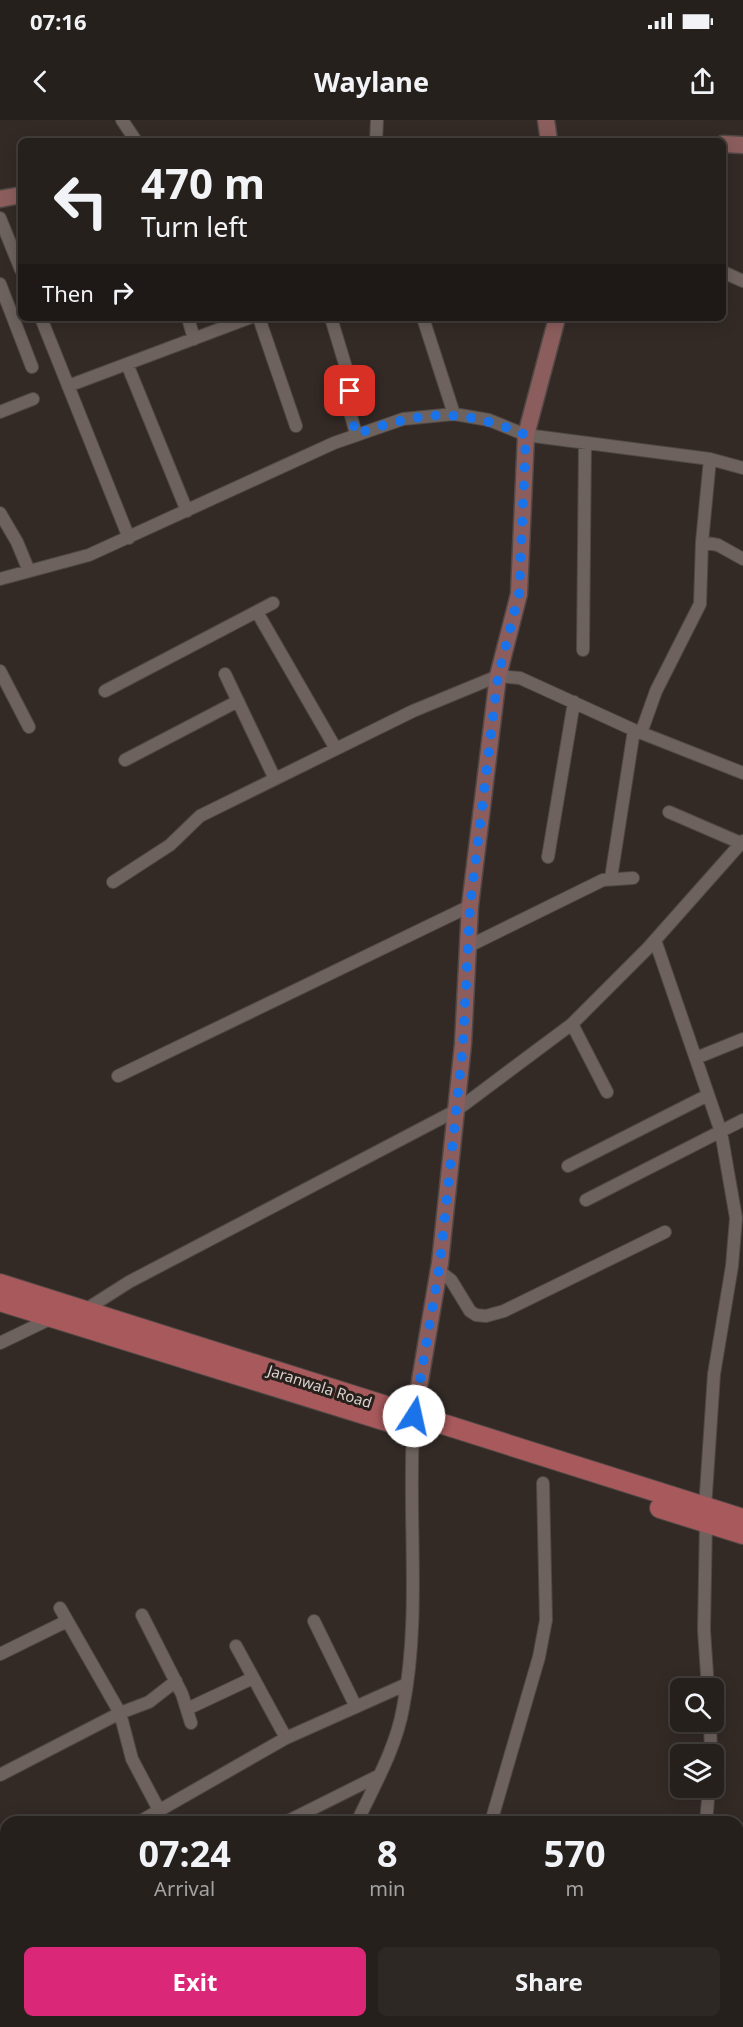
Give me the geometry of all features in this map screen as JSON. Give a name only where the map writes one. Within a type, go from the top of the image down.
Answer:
[{"type":"main road","name":"Jaranwala Road","points":[[0,1284],[85,1310],[414,1423]]},
{"type":"main road","name":"Jaranwala Road","points":[[0,1301],[414,1423],[705,1515],[743,1534]]},
{"type":"main road","name":"Jaranwala Road","points":[[705,1515],[743,1519]]},
{"type":"street","points":[[122,120],[134,138]]},
{"type":"street","points":[[376,138],[377,120]]},
{"type":"street","points":[[546,120],[549,138]]},
{"type":"street","points":[[726,144],[743,145]]},
{"type":"street","points":[[0,199],[18,196]]},
{"type":"street","points":[[0,218],[18,263]]},
{"type":"street","points":[[726,273],[743,281]]},
{"type":"street","points":[[0,284],[32,367]]},
{"type":"street","points":[[41,321],[129,538]]},
{"type":"street","points":[[189,321],[194,339]]},
{"type":"street","points":[[68,386],[241,321]]},
{"type":"street","points":[[260,321],[296,426]]},
{"type":"street","points":[[332,321],[351,384],[348,405],[356,434]]},
{"type":"street","points":[[424,321],[454,414]]},
{"type":"street","points":[[360,1816],[403,1711],[407,1684],[412,1614],[414,1423],[439,1271],[457,1110],[470,906],[498,676],[519,594],[526,435],[556,321]]},
{"type":"street","points":[[127,364],[187,511]]},
{"type":"street","points":[[0,412],[33,399]]},
{"type":"street","points":[[0,579],[89,555],[356,434],[403,419],[454,414],[489,420],[526,435],[710,459],[743,468]]},
{"type":"street","points":[[583,650],[585,444]]},
{"type":"street","points":[[611,878],[638,731],[700,604],[702,542],[710,459]]},
{"type":"street","points":[[0,513],[17,542],[29,571]]},
{"type":"street","points":[[702,542],[718,545],[743,559]]},
{"type":"street","points":[[105,691],[273,603]]},
{"type":"street","points":[[257,612],[336,749]]},
{"type":"street","points":[[0,671],[29,727]]},
{"type":"street","points":[[225,674],[276,779]]},
{"type":"street","points":[[113,882],[170,845],[200,816],[413,711],[498,676],[520,678],[638,731],[743,773]]},
{"type":"street","points":[[125,760],[238,701]]},
{"type":"street","points":[[548,857],[574,702]]},
{"type":"street","points":[[85,1310],[129,1282],[457,1110],[572,1024],[655,940],[742,843],[669,812]]},
{"type":"street","points":[[468,946],[611,878],[633,878]]},
{"type":"street","points":[[118,1076],[470,906]]},
{"type":"street","points":[[655,940],[721,1132],[740,1216],[714,1374],[705,1515],[704,1630],[707,1678]]},
{"type":"street","points":[[572,1024],[607,1092]]},
{"type":"street","points":[[696,1058],[743,1039]]},
{"type":"street","points":[[568,1166],[708,1095]]},
{"type":"street","points":[[586,1200],[743,1120]]},
{"type":"street","points":[[439,1271],[460,1292],[470,1311],[476,1315],[486,1316],[504,1311],[665,1232]]},
{"type":"street","points":[[0,1343],[54,1317]]},
{"type":"street","points":[[493,1816],[539,1657],[546,1620],[543,1483]]},
{"type":"street","points":[[60,1608],[120,1713],[132,1759],[159,1810]]},
{"type":"street","points":[[142,1615],[176,1681],[188,1709],[191,1723]]},
{"type":"street","points":[[0,1654],[68,1621]]},
{"type":"street","points":[[314,1621],[357,1707]]},
{"type":"street","points":[[236,1646],[285,1738]]},
{"type":"street","points":[[188,1709],[254,1678]]},
{"type":"street","points":[[0,1775],[120,1713],[149,1702],[176,1681]]},
{"type":"street","points":[[149,1816],[285,1738],[407,1684]]},
{"type":"street","points":[[298,1816],[378,1776]]},
{"type":"street","points":[[707,1816],[708,1798]]},
{"type":"route","points":[[350,391],[347,398],[356,434],[403,419],[454,414],[489,420],[526,435],[519,594],[510,637],[498,676],[470,906],[463,1044],[440,1263],[414,1416]]}]
